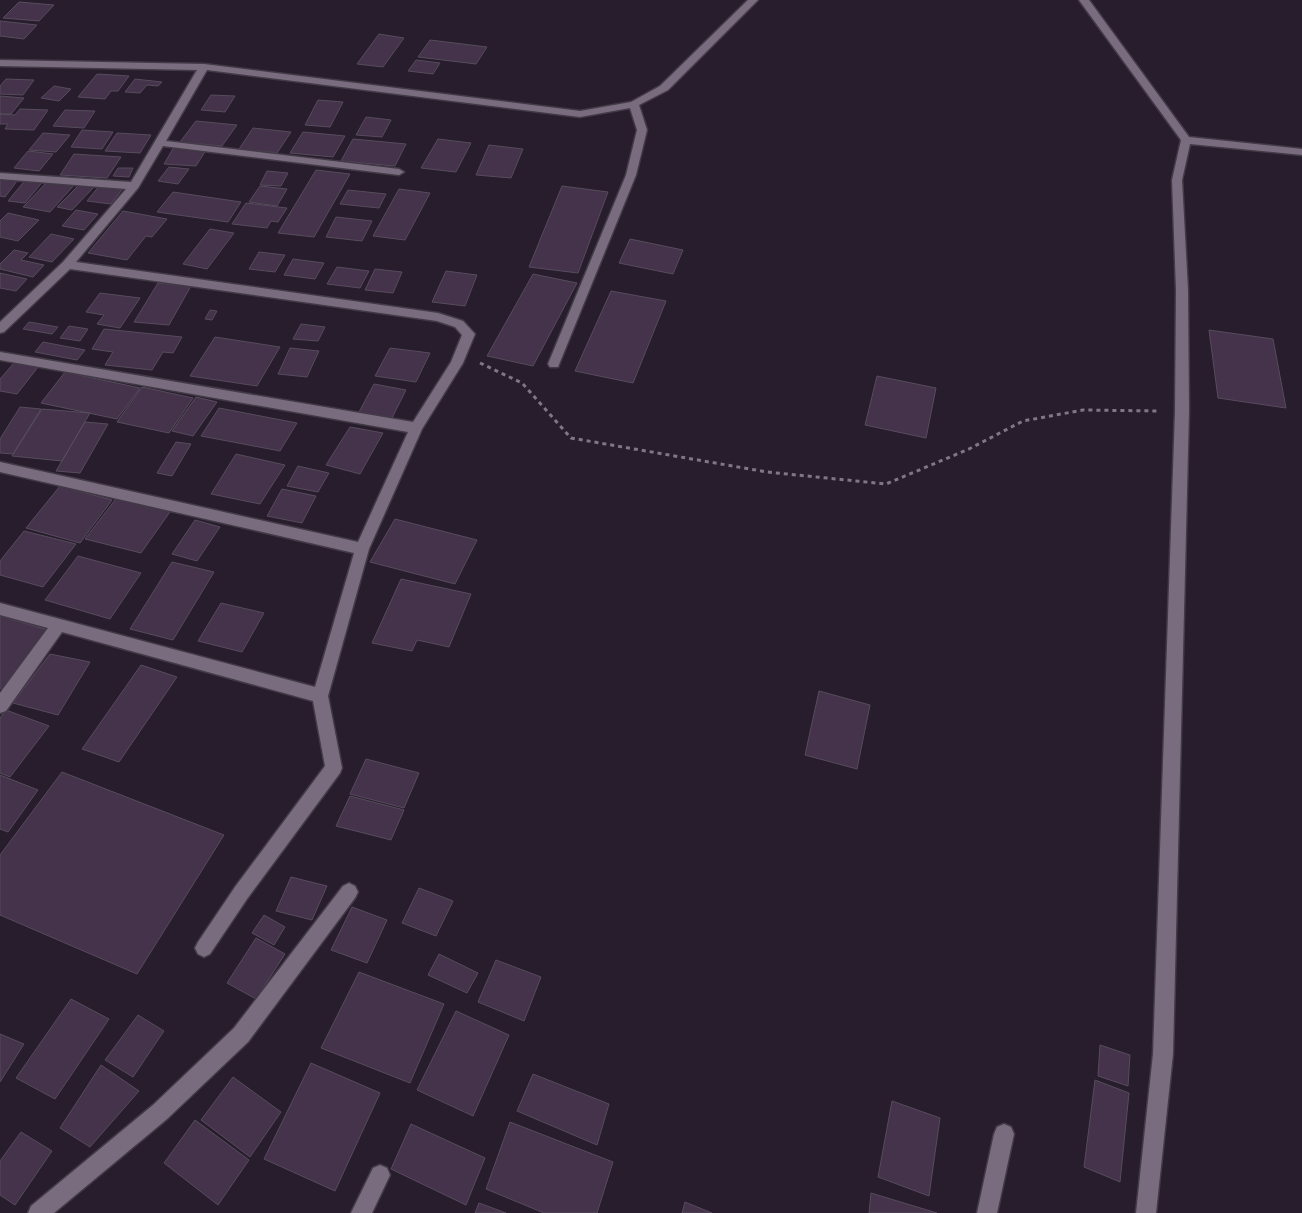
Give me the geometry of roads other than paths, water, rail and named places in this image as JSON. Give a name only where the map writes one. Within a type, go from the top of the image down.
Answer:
[{"type":"street","points":[[0,63],[204,67],[580,114],[634,104],[664,88],[753,0]]},
{"type":"street","points":[[1084,0],[1186,140],[1302,152]]},
{"type":"street","points":[[0,329],[67,265],[134,186],[204,67]]},
{"type":"street","points":[[554,364],[631,175],[642,130],[634,104]]},
{"type":"street","points":[[1146,1213],[1162,1054],[1182,411],[1182,290],[1177,180],[1186,140]]},
{"type":"street","points":[[160,143],[398,172]]},
{"type":"street","points":[[0,176],[134,186]]},
{"type":"street","points":[[67,265],[438,317],[459,324],[468,334],[457,363],[416,428],[362,549],[320,696],[334,768],[241,893],[204,948]]},
{"type":"street","points":[[0,356],[416,428]]},
{"type":"street","points":[[0,467],[362,549]]},
{"type":"street","points":[[0,609],[320,696]]},
{"type":"street","points":[[0,706],[59,625]]},
{"type":"street","points":[[38,1213],[160,1112],[241,1035],[348,892]]},
{"type":"street","points":[[987,1213],[1004,1134]]},
{"type":"street","points":[[361,1213],[380,1175]]}]
